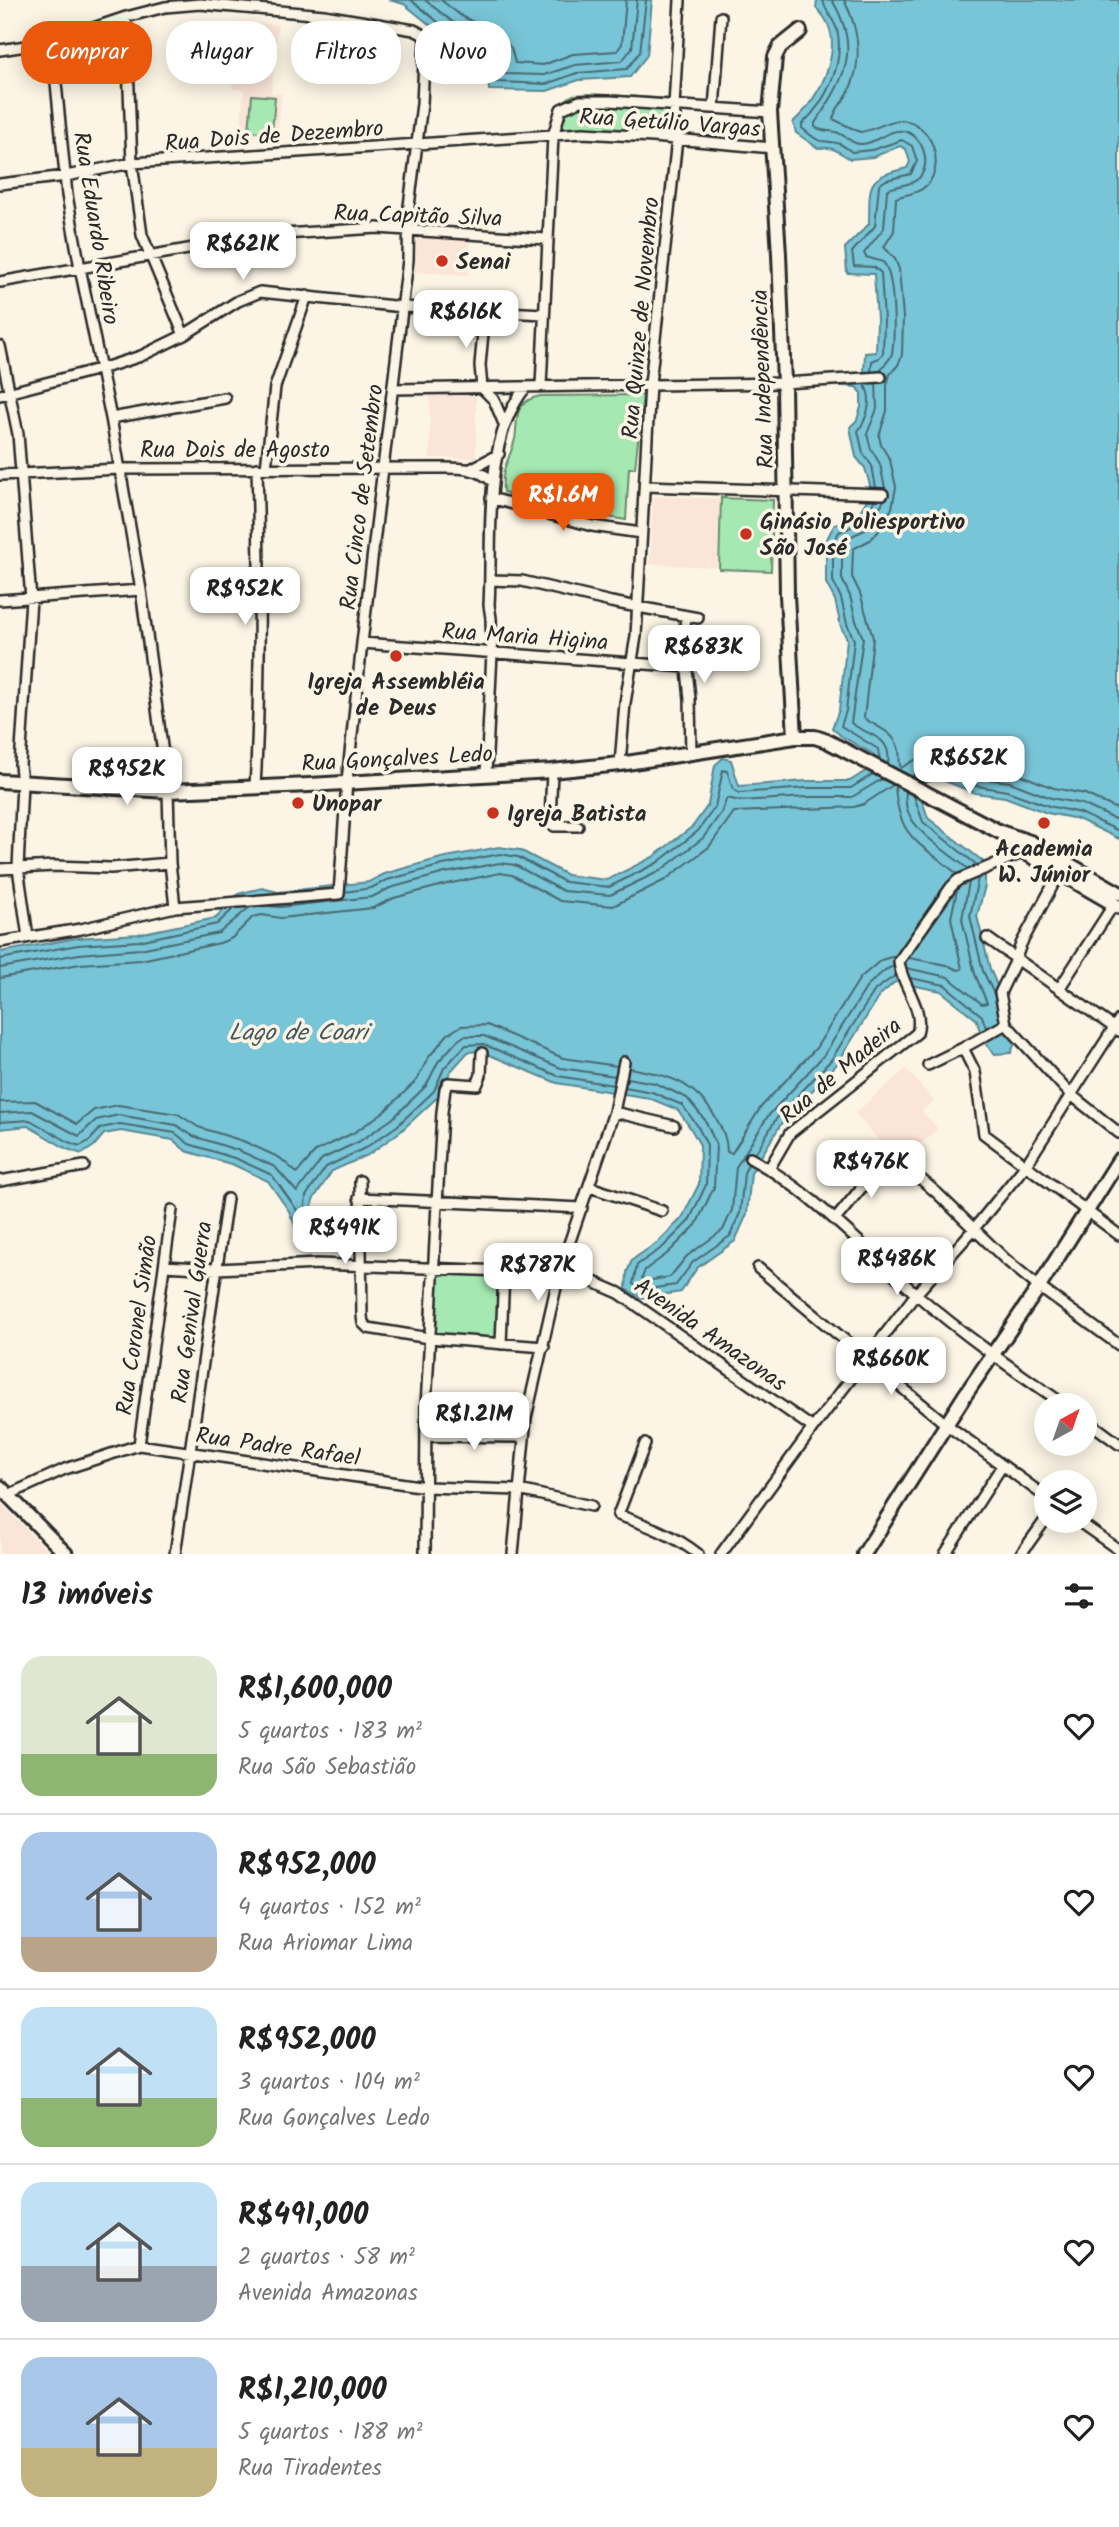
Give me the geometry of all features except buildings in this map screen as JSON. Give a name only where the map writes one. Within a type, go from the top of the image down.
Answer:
[{"type":"main road","name":"Rua Independência","points":[[795,737],[787,595],[784,383],[770,112],[775,57],[785,42],[800,31]]},
{"type":"main road","name":"Rua Gonçalves Ledo","points":[[0,781],[168,791],[552,771],[620,764],[795,737],[815,737],[922,789],[1027,847]]},
{"type":"main road","points":[[1027,847],[1060,872],[1117,901]]},
{"type":"main road","points":[[1027,847],[1117,901]]},
{"type":"main road","points":[[864,1554],[1119,1160]]},
{"type":"main road","points":[[4,1491],[66,1554]]},
{"type":"street","name":"Rua Quinze de Novembro","points":[[620,764],[637,608],[650,384],[677,139],[674,106],[680,0]]},
{"type":"street","name":"Rua Cinco de Setembro","points":[[126,17],[165,7],[200,4],[324,15],[418,31],[425,39],[422,104],[408,230],[408,260],[347,781],[340,894],[175,907]]},
{"type":"street","points":[[114,21],[126,17],[132,163],[142,235],[184,335]]},
{"type":"street","points":[[714,108],[721,17]]},
{"type":"street","points":[[0,50],[21,47]]},
{"type":"street","name":"Rua Eduardo Ribeiro","points":[[56,84],[66,176],[80,268],[111,418],[141,590],[168,791],[170,863],[175,907]]},
{"type":"street","name":"Rua Getúlio Vargas","points":[[770,112],[580,101],[561,109],[553,136],[583,133],[773,148]]},
{"type":"street","points":[[541,386],[553,136]]},
{"type":"street","name":"Rua Dois de Dezembro","points":[[0,184],[66,176],[132,163],[553,136]]},
{"type":"street","name":"Rua Capitão Silva","points":[[0,282],[205,246],[237,237],[377,228],[546,239]]},
{"type":"street","points":[[5,394],[141,356],[184,335],[238,301],[260,292],[403,307],[544,314]]},
{"type":"street","points":[[255,787],[259,726],[261,468],[275,387],[306,296]]},
{"type":"street","points":[[485,312],[480,365],[482,388],[494,400],[505,427]]},
{"type":"street","points":[[0,346],[5,394],[18,434],[32,599],[20,753],[22,783],[18,868],[28,937]]},
{"type":"street","points":[[394,389],[784,383],[881,377]]},
{"type":"street","points":[[486,774],[492,653],[489,605],[491,498],[510,409],[526,387]]},
{"type":"street","points":[[111,418],[225,398]]},
{"type":"street","name":"Rua Dois de Agosto","points":[[471,469],[499,454]]},
{"type":"street","name":"Rua Dois de Agosto","points":[[0,475],[119,469],[471,469],[485,474],[493,482]]},
{"type":"street","points":[[645,486],[883,494]]},
{"type":"street","points":[[491,498],[592,526],[641,533]]},
{"type":"street","points":[[490,580],[522,581],[637,608],[698,618]]},
{"type":"street","points":[[0,600],[141,590]]},
{"type":"street","points":[[686,616],[691,754]]},
{"type":"street","name":"Rua Maria Higina","points":[[362,643],[686,667]]},
{"type":"street","points":[[552,771],[550,823],[578,825]]},
{"type":"street","name":"Rua de Madeira","points":[[769,1168],[790,1133],[917,1033],[920,1024],[911,990],[899,966],[900,961],[951,887],[958,880],[1027,847]]},
{"type":"street","points":[[0,869],[54,866],[111,868],[170,863]]},
{"type":"street","points":[[1060,872],[1021,944],[1000,993],[1006,1024],[1070,1094],[1119,1133]]},
{"type":"street","points":[[1059,989],[1117,901]]},
{"type":"street","points":[[0,942],[81,929],[175,907]]},
{"type":"street","points":[[721,1554],[916,1294],[1026,1165],[1117,1026],[987,938]]},
{"type":"street","points":[[928,1065],[1006,1024]]},
{"type":"street","points":[[963,1048],[975,1072],[984,1134],[1119,1235]]},
{"type":"street","points":[[425,1554],[432,1268],[445,1089],[448,1083],[477,1085],[481,1075],[482,1053]]},
{"type":"street","points":[[513,1554],[523,1437],[560,1270],[614,1112],[624,1062]]},
{"type":"street","points":[[614,1112],[674,1126]]},
{"type":"street","points":[[835,1220],[885,1159],[895,1157],[1039,1287],[1119,1345]]},
{"type":"street","points":[[750,1158],[769,1168],[835,1220],[916,1294],[993,1355],[1048,1393]]},
{"type":"street","points":[[0,1181],[83,1166]]},
{"type":"street","points":[[360,1181],[363,1323],[371,1329],[429,1338],[544,1347]]},
{"type":"street","points":[[590,1187],[662,1211]]},
{"type":"street","points":[[359,1198],[582,1208]]},
{"type":"street","name":"Rua Genival Guerra","points":[[175,1554],[227,1199]]},
{"type":"street","name":"Rua Coronel Simão","points":[[139,1445],[172,1210]]},
{"type":"street","name":"Avenida Amazonas","points":[[164,1266],[217,1269],[264,1265],[360,1265],[560,1270],[618,1293],[813,1428]]},
{"type":"street","points":[[758,1268],[947,1425],[1034,1489]]},
{"type":"street","points":[[501,1344],[504,1270]]},
{"type":"street","points":[[1097,1428],[1119,1444]]},
{"type":"street","points":[[426,1436],[523,1437]]},
{"type":"street","points":[[645,1444],[618,1515],[654,1528],[698,1554]]},
{"type":"street","name":"Rua Padre Rafael","points":[[4,1491],[139,1445],[426,1487],[519,1490],[591,1506]]},
{"type":"street","points":[[945,1554],[1002,1466]]},
{"type":"street","points":[[1021,1554],[1036,1533]]},
{"type":"street","points":[[1094,1533],[1119,1550]]},
{"type":"street","points":[[1103,1554],[1109,1544]]},
{"type":"shaded area","points":[[233,84],[272,84],[271,93],[282,94],[277,138],[240,134],[244,90],[232,89]]},
{"type":"shaded area","name":"Senai","points":[[417,234],[470,237],[468,275],[415,272]]},
{"type":"shaded area","points":[[430,394],[476,394],[476,458],[430,458]]},
{"type":"shaded area","points":[[653,496],[720,499],[717,567],[650,564]]},
{"type":"shaded area","points":[[906,1069],[934,1101],[922,1111],[938,1129],[903,1160],[887,1142],[883,1145],[855,1113]]},
{"type":"shaded area","points":[[0,1502],[50,1554],[0,1554]]},
{"type":"green space","points":[[252,95],[275,97],[272,133],[249,131]]},
{"type":"green space","points":[[573,95],[672,99],[670,135],[560,130],[552,123],[558,105]]},
{"type":"green space","points":[[643,395],[635,468],[629,468],[626,520],[573,511],[503,492],[503,475],[515,439],[518,414],[527,401],[540,396]]},
{"type":"green space","name":"Ginásio Poliesportivo São José","points":[[721,498],[773,500],[771,571],[719,569]]},
{"type":"green space","points":[[437,1271],[501,1274],[498,1341],[433,1334]]},
{"type":"water","points":[[389,0],[652,0],[647,55],[630,77],[579,80],[547,91],[489,90],[489,84],[511,84],[511,21],[425,21],[404,4]]},
{"type":"water","name":"Lago de Coari","points":[[817,0],[1119,0],[1119,839],[1078,819],[1047,813],[1005,797],[975,793],[940,779],[926,782],[921,797],[928,818],[985,863],[985,886],[977,916],[990,969],[1018,1035],[1011,1053],[995,1054],[982,1040],[977,1020],[941,991],[895,982],[880,995],[837,1064],[781,1124],[751,1173],[747,1214],[735,1241],[697,1268],[681,1292],[641,1298],[626,1289],[627,1272],[632,1260],[658,1242],[682,1218],[699,1184],[700,1145],[691,1129],[678,1110],[649,1098],[557,1083],[480,1051],[468,1052],[450,1072],[440,1095],[401,1131],[368,1155],[332,1171],[313,1200],[310,1227],[306,1236],[300,1238],[289,1211],[268,1181],[234,1165],[186,1151],[173,1140],[121,1131],[104,1134],[94,1146],[82,1154],[67,1149],[28,1126],[0,1129],[0,952],[77,938],[138,934],[216,918],[238,894],[262,888],[278,892],[369,882],[384,874],[441,858],[499,847],[520,850],[567,875],[607,880],[653,857],[693,826],[708,805],[715,765],[723,758],[731,760],[739,786],[850,781],[872,767],[873,754],[832,728],[839,710],[847,639],[841,627],[835,600],[826,583],[826,541],[834,525],[856,518],[868,498],[870,485],[865,468],[856,457],[850,427],[857,420],[861,407],[861,392],[856,387],[833,385],[834,375],[864,373],[865,353],[876,352],[874,274],[847,273],[845,248],[869,224],[869,199],[873,184],[883,175],[907,168],[910,162],[906,149],[900,146],[873,157],[850,159],[832,149],[818,148],[796,133],[793,122],[822,84],[831,51],[831,36],[826,21],[816,8]]},
{"type":"place","name":"Senai","points":[[442,261]]},
{"type":"place","name":"Ginásio Poliesportivo São José","points":[[746,534]]},
{"type":"place","name":"Igreja Assembléia de Deus","points":[[396,656]]},
{"type":"place","name":"Unopar","points":[[298,803]]},
{"type":"place","name":"Igreja Batista","points":[[493,813]]},
{"type":"place","name":"Academia W. Júnior","points":[[1044,823]]}]
